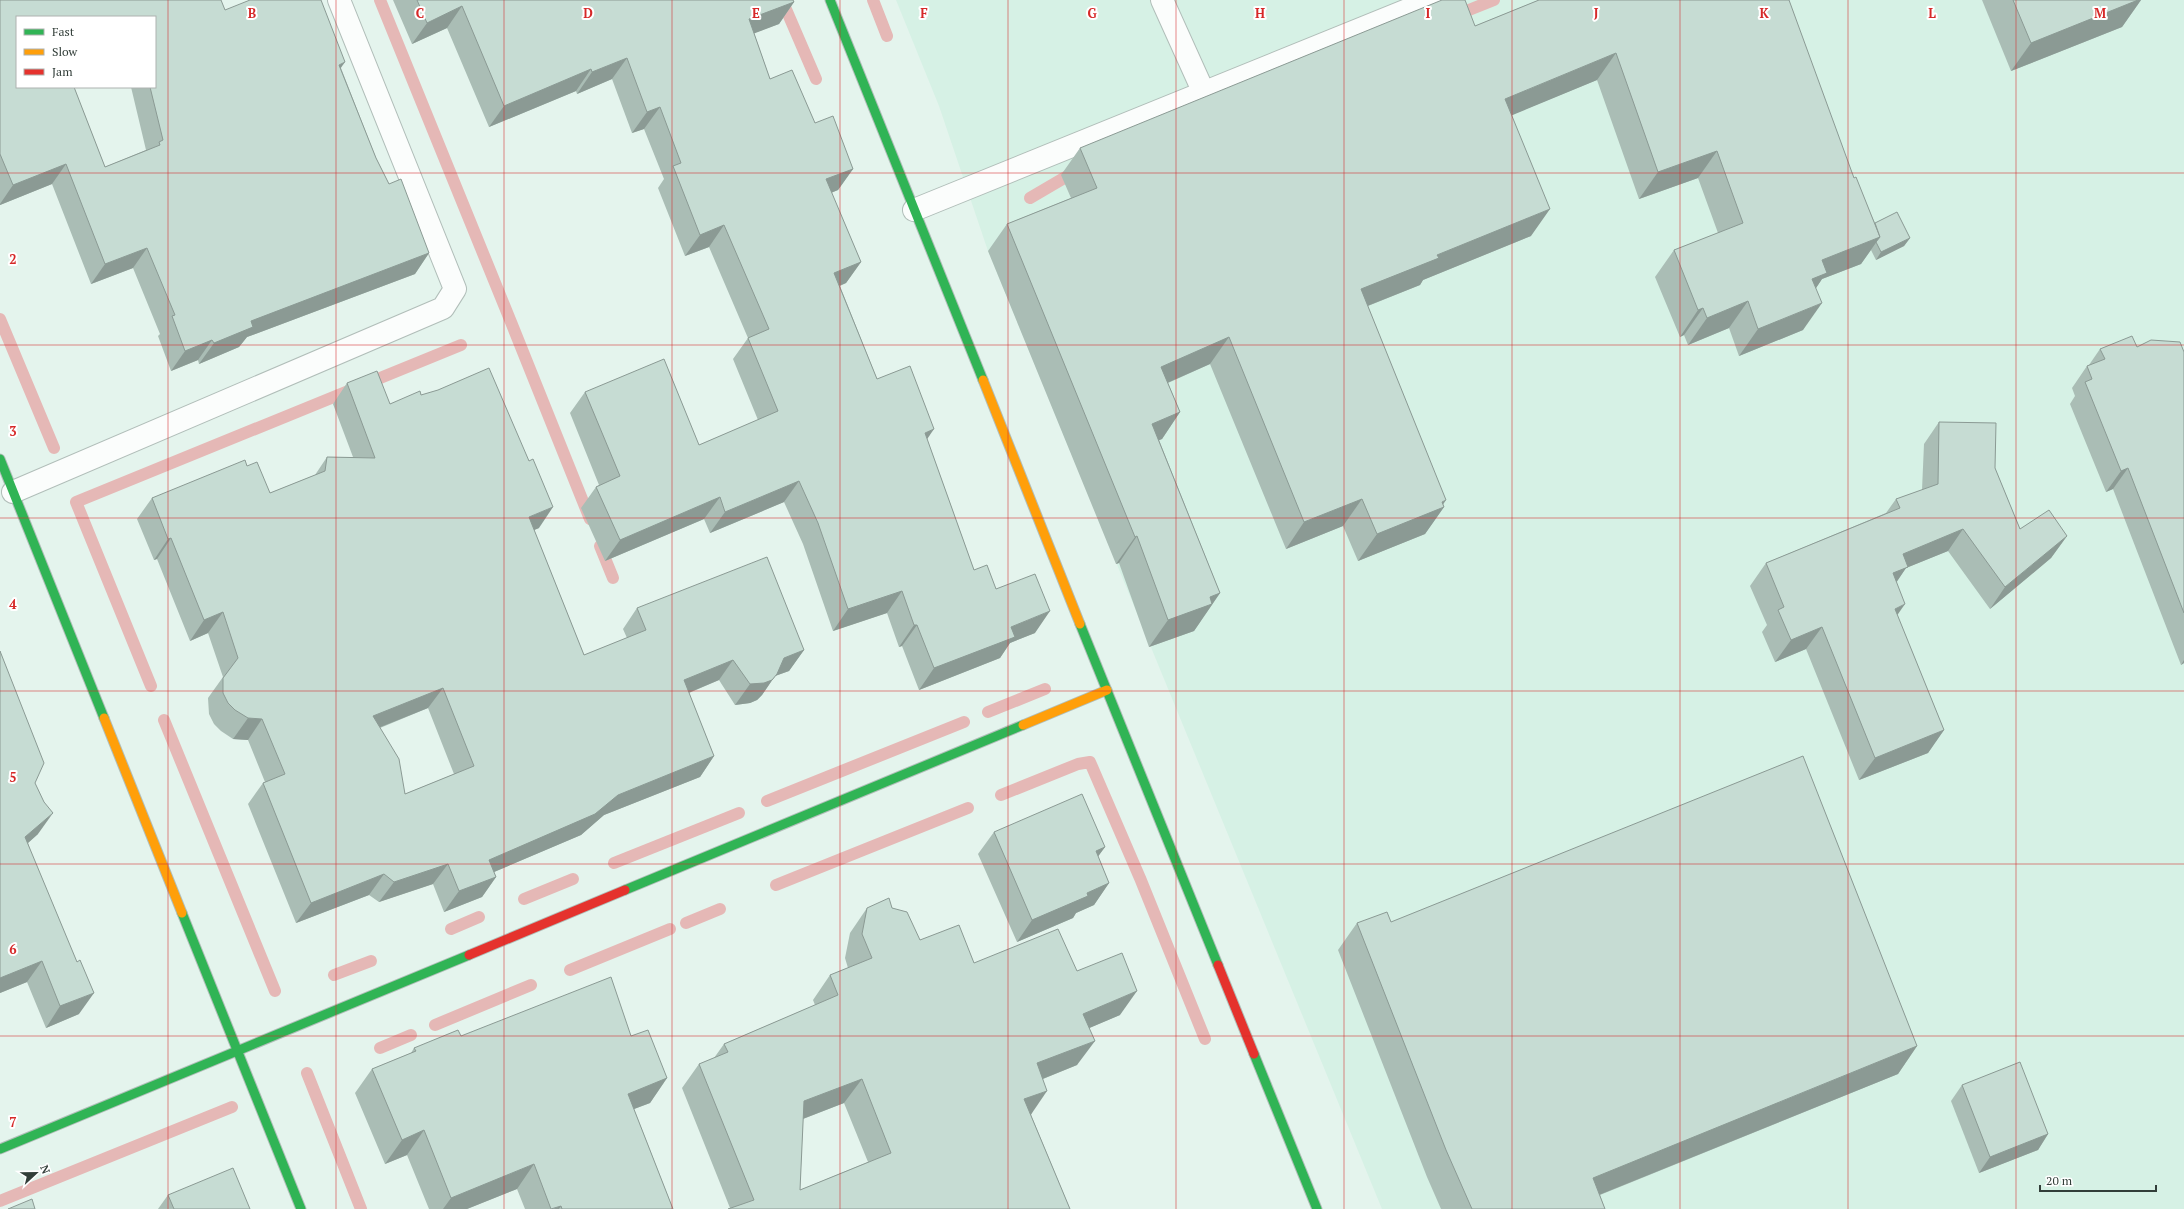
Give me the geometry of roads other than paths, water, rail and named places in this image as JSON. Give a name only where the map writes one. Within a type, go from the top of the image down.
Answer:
[{"type":"street","points":[[13,492],[443,308],[455,289],[339,0]]},
{"type":"street","points":[[830,0],[1106,690],[1318,1209]]},
{"type":"street","points":[[1162,0],[1204,93]]},
{"type":"street","points":[[914,210],[1432,0]]},
{"type":"street","points":[[0,459],[301,1209]]},
{"type":"street","points":[[0,1149],[1106,690]]},
{"type":"waterway","points":[[380,0],[590,519]]},
{"type":"waterway","points":[[782,0],[816,79]]},
{"type":"waterway","points":[[873,0],[887,36]]},
{"type":"waterway","points":[[1454,16],[1494,0]]},
{"type":"waterway","points":[[1030,198],[1076,171]]},
{"type":"waterway","points":[[0,319],[54,448]]},
{"type":"waterway","points":[[151,686],[76,502],[461,345]]},
{"type":"waterway","points":[[600,546],[613,578]]},
{"type":"waterway","points":[[988,712],[1045,689]]},
{"type":"waterway","points":[[164,720],[275,991]]},
{"type":"waterway","points":[[767,801],[964,722]]},
{"type":"waterway","points":[[1001,795],[1078,764],[1090,762],[1140,878],[1205,1039]]},
{"type":"waterway","points":[[776,885],[968,808]]},
{"type":"waterway","points":[[614,863],[739,813]]},
{"type":"waterway","points":[[524,899],[573,879]]},
{"type":"waterway","points":[[686,923],[720,909]]},
{"type":"waterway","points":[[451,929],[479,917]]},
{"type":"waterway","points":[[570,970],[670,929]]},
{"type":"waterway","points":[[334,975],[371,961]]},
{"type":"waterway","points":[[435,1025],[531,985]]},
{"type":"waterway","points":[[380,1048],[411,1035]]},
{"type":"waterway","points":[[307,1073],[361,1209]]},
{"type":"waterway","points":[[0,1201],[232,1107]]}]
